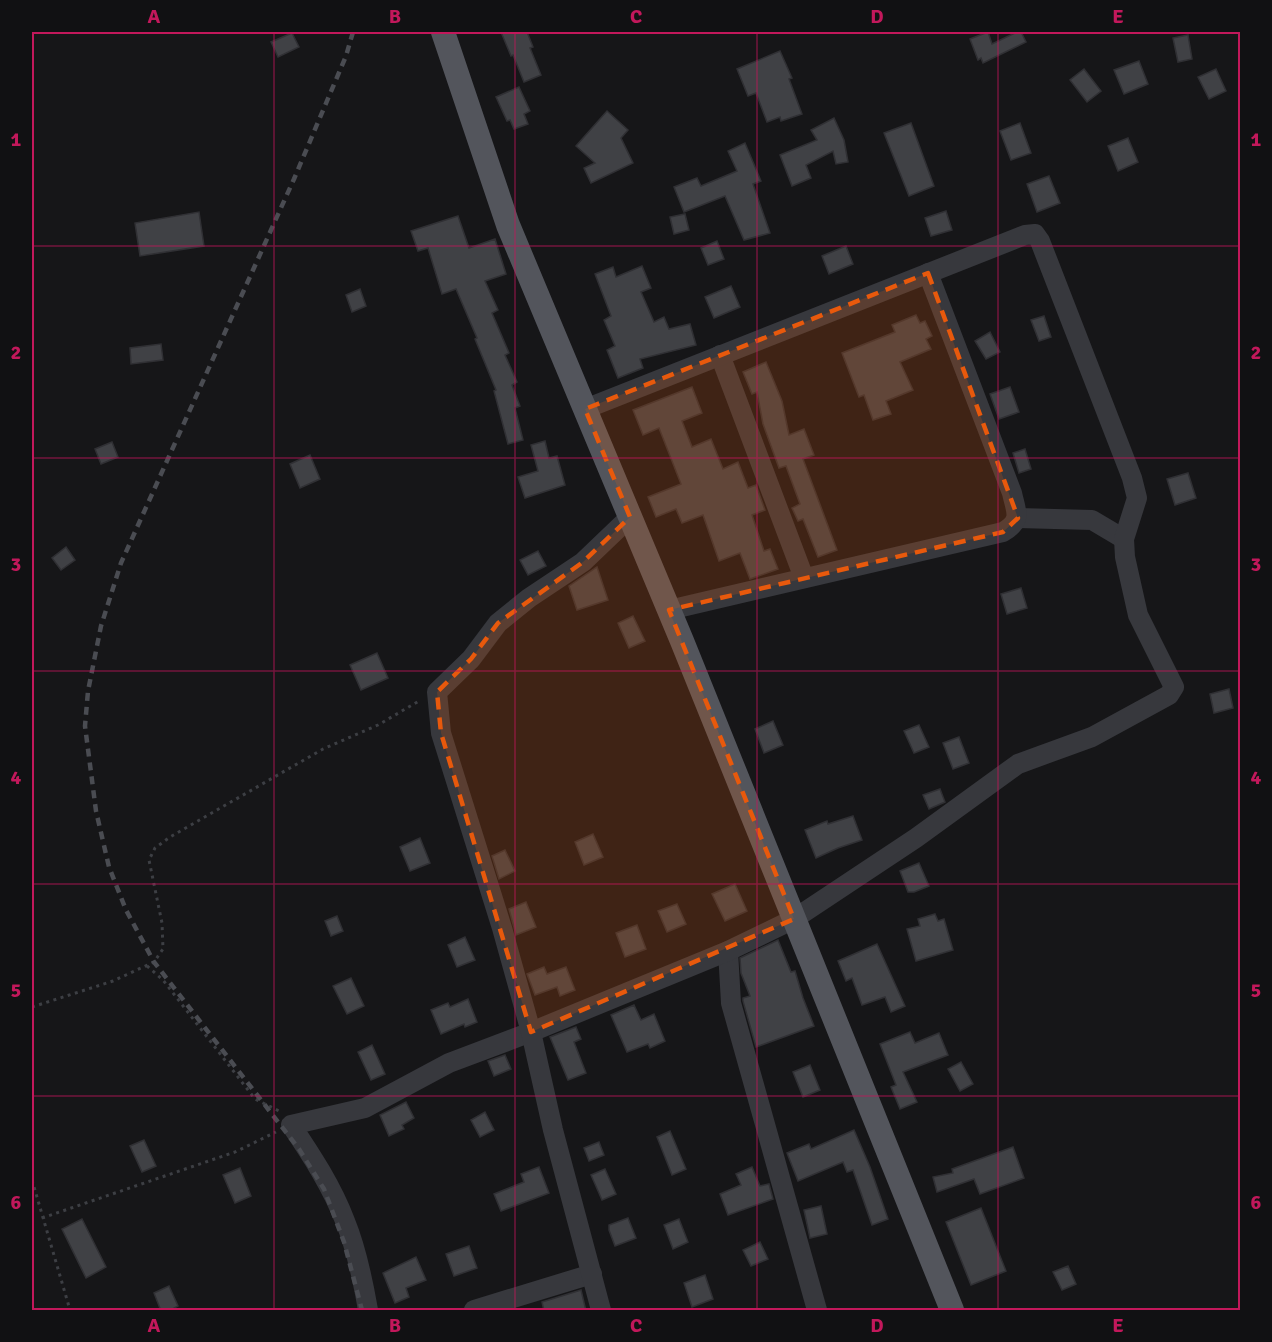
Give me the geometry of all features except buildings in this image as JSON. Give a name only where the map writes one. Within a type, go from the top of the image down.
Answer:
[{"type":"main road","points":[[443,32],[508,225],[669,610],[952,1311]]},
{"type":"street","points":[[368,1311],[362,1276],[346,1222],[319,1167],[291,1125],[365,1108],[449,1064],[728,951],[794,919],[916,838],[1018,764],[1092,737],[1169,695],[1174,687],[1138,615],[1125,556],[1124,539],[1137,498],[1132,478],[1040,241],[1035,234],[1025,235],[585,409]]},
{"type":"street","points":[[669,610],[1003,532],[1014,526],[1018,518],[1012,493],[928,273]]},
{"type":"street","points":[[720,355],[804,578]]},
{"type":"street","points":[[602,1311],[553,1130],[531,1032],[502,928],[441,733],[436,692],[471,659],[498,623],[530,598],[584,562],[630,517]]},
{"type":"street","points":[[1018,518],[1092,520],[1124,539]]},
{"type":"street","points":[[728,951],[731,1003],[818,1311]]},
{"type":"street","points":[[474,1311],[592,1274]]},
{"type":"path","points":[[32,1006],[113,981],[154,962],[163,949],[162,923],[149,861],[155,848],[170,837],[323,749],[378,725],[436,692]]},
{"type":"path","points":[[42,1218],[235,1152],[291,1125],[280,1112],[255,1099],[163,980],[146,966]]},
{"type":"path","points":[[32,1180],[70,1311]]},
{"type":"highlighted area","points":[[928,273],[1018,518],[1003,532],[669,610],[794,919],[531,1032],[441,733],[437,692],[471,659],[498,623],[583,562],[630,517],[585,409]]},
{"type":"railway","points":[[353,32],[346,56],[294,179],[121,563],[101,626],[88,691],[85,726],[96,811],[109,867],[126,910],[154,962],[299,1149],[324,1189],[344,1242],[362,1310]]}]
